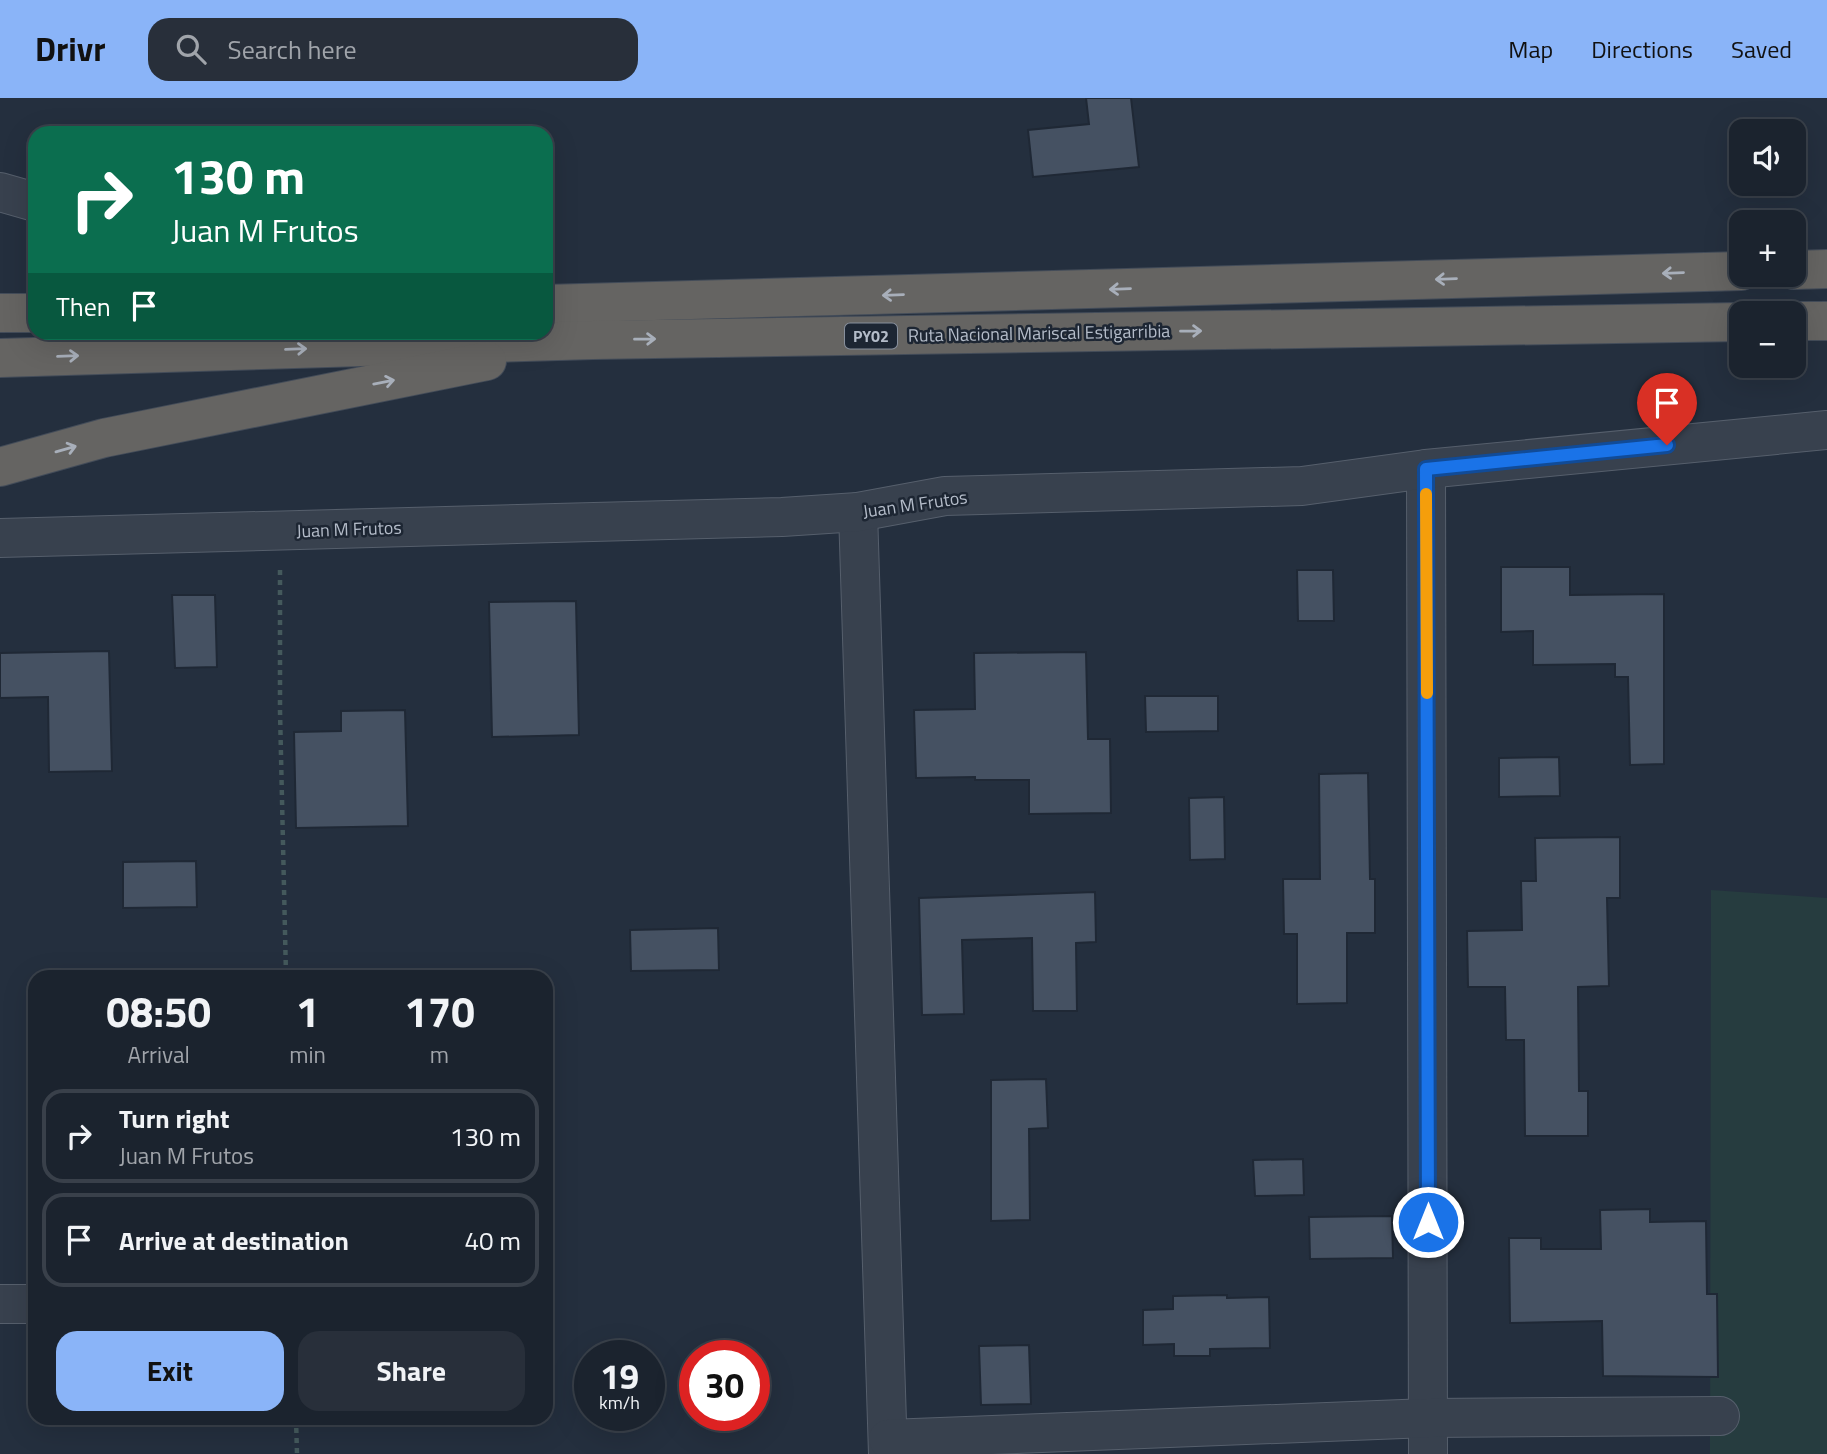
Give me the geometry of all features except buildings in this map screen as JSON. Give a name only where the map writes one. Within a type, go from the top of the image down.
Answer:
[{"type":"highway","points":[[1806,270],[1827,269]]},
{"type":"highway","points":[[558,302],[1729,271]]},
{"type":"highway","points":[[0,313],[28,313]]},
{"type":"highway","points":[[1806,321],[1827,321]]},
{"type":"highway","name":"Ruta Nacional Mariscal Estigarribia","points":[[0,358],[593,340],[1729,322]]},
{"type":"highway","points":[[0,467],[104,438],[593,340]]},
{"type":"street","points":[[0,192],[28,200]]},
{"type":"street","name":"Juan M Frutos","points":[[0,538],[782,517],[858,512],[945,496],[1302,486],[1426,469],[1827,430]]},
{"type":"street","points":[[1426,469],[1428,1436]]},
{"type":"street","points":[[858,512],[888,1447],[1428,1436],[1720,1416]]},
{"type":"street","points":[[0,1304],[28,1304]]},
{"type":"path","points":[[280,530],[280,711],[286,970]]},
{"type":"path","points":[[296,1425],[297,1454]]},
{"type":"green space","points":[[1711,890],[1827,898],[1827,1454],[1710,1454]]},
{"type":"slow traffic","points":[[1426,494],[1427,693]]},
{"type":"route","points":[[1428,1222],[1426,469],[1667,445]]}]
